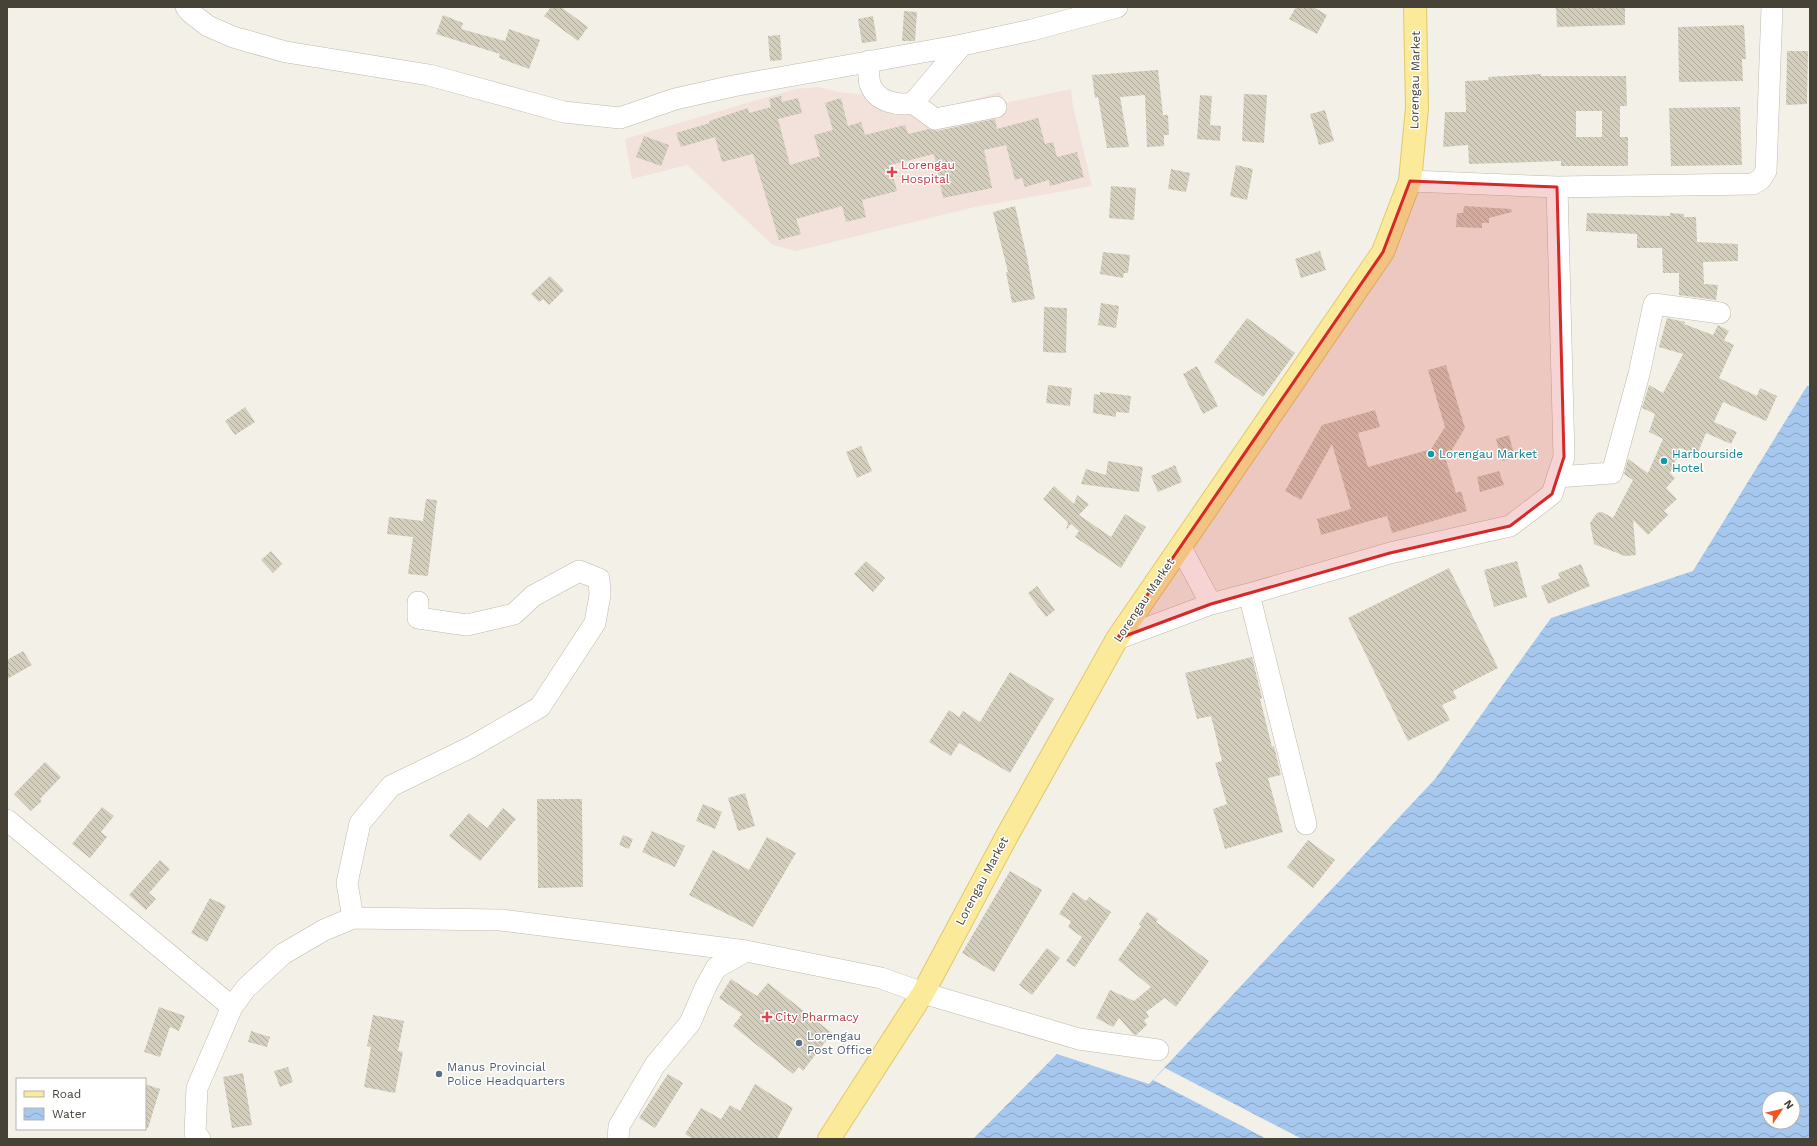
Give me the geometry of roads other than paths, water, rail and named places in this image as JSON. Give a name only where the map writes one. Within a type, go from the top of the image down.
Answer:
[{"type":"main road","name":"Lorengau Market","points":[[829,1139],[922,992],[1117,639],[1383,252],[1410,181],[1417,108],[1415,7]]},
{"type":"street","points":[[186,7],[191,13],[208,26],[233,37],[286,52],[429,75],[564,112],[620,118],[675,99],[733,86],[962,45],[1032,30],[1117,7]]},
{"type":"street","points":[[1410,181],[1556,187],[1753,184],[1761,179],[1766,171],[1772,7]]},
{"type":"street","points":[[868,61],[869,82],[872,89],[877,94],[894,104],[903,105],[914,103],[962,45]]},
{"type":"street","points":[[914,103],[935,119],[996,107]]},
{"type":"street","points":[[1117,639],[1211,604],[1390,553],[1510,526],[1552,494],[1564,457],[1556,187]]},
{"type":"street","points":[[1557,477],[1612,473],[1639,374],[1654,304],[1720,313]]},
{"type":"street","points":[[1180,546],[1211,604]]},
{"type":"street","points":[[353,918],[347,883],[360,823],[391,786],[471,747],[540,707],[595,623],[600,595],[599,579],[579,571],[533,596],[514,614],[467,625],[418,618],[418,602]]},
{"type":"street","points":[[1249,594],[1306,824]]},
{"type":"street","points":[[7,820],[232,1007]]},
{"type":"street","points":[[200,1139],[194,1133],[197,1088],[232,1007],[246,988],[283,954],[324,930],[353,918],[501,920],[746,951],[881,978],[922,992],[1079,1039],[1158,1050]]},
{"type":"street","points":[[618,1139],[619,1126],[655,1065],[690,1023],[706,986],[716,968],[746,951]]},
{"type":"water","points":[[1807,386],[1810,386],[1810,1139],[973,1139],[1057,1054],[1149,1084],[1435,779],[1551,618],[1693,571]]},
{"type":"place","name":"Lorengau Hospital","points":[[892,172]]},
{"type":"place","name":"Lorengau Market","points":[[1431,454]]},
{"type":"place","name":"Harbourside Hotel","points":[[1664,461]]},
{"type":"place","name":"City Pharmacy","points":[[767,1017]]},
{"type":"place","name":"Lorengau Post Office","points":[[799,1043]]},
{"type":"place","name":"Manus Provincial Police Headquarters","points":[[439,1074]]}]
